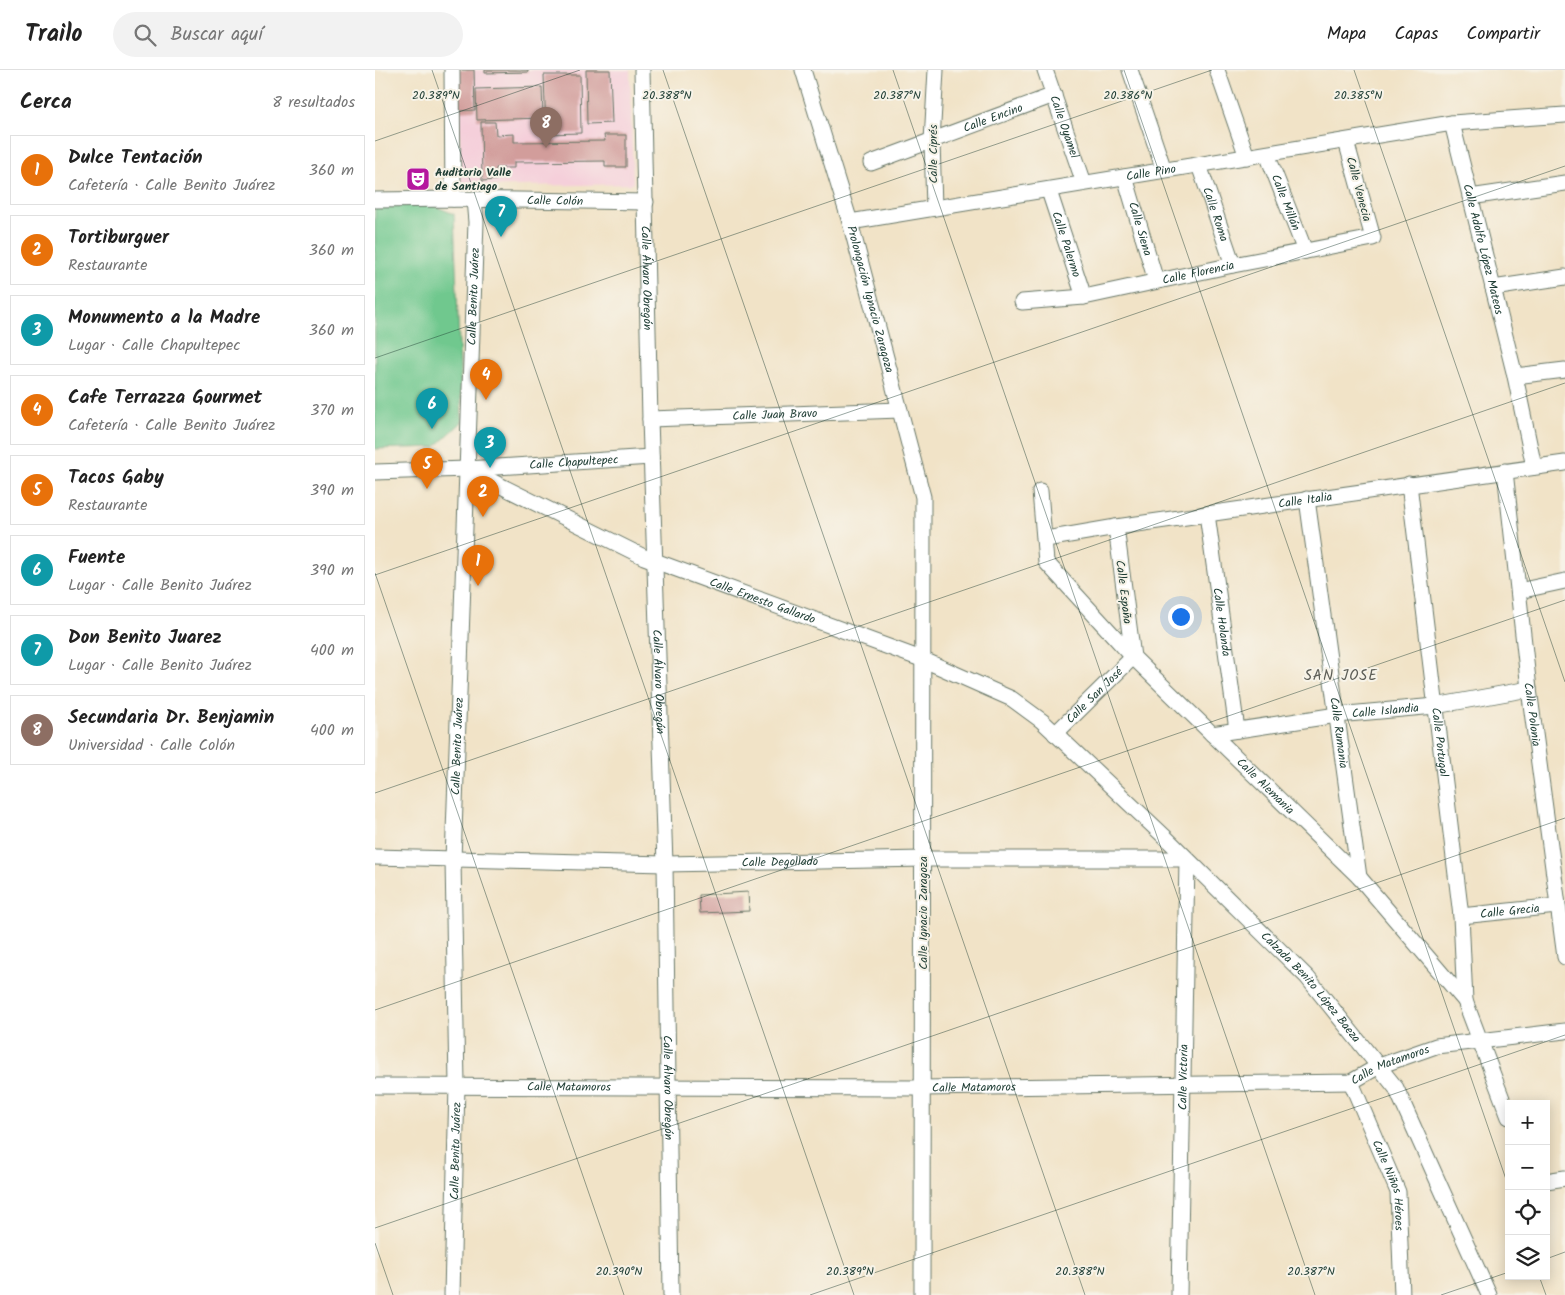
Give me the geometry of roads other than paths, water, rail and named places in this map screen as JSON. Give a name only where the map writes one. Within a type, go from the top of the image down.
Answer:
[{"type":"street","points":[[452,70],[453,199]]},
{"type":"street","name":"Calle Álvaro Obregón","points":[[643,70],[651,457],[665,864],[671,1295]]},
{"type":"street","name":"Prolongación Ignacio Zaragoza","points":[[803,70],[851,222],[923,497],[923,530]]},
{"type":"street","name":"Calle Ciprés","points":[[934,208],[932,141],[936,70]]},
{"type":"street","name":"Calle Oyamel","points":[[1045,70],[1084,184]]},
{"type":"street","points":[[1130,70],[1164,170]]},
{"type":"street","points":[[1217,70],[1247,157]]},
{"type":"street","name":"Calle Encino","points":[[871,164],[1054,95]]},
{"type":"street","name":"Calle Pino","points":[[851,222],[1451,124],[1565,115]]},
{"type":"street","name":"Calle Adolfo López Mateos","points":[[1451,124],[1515,376]]},
{"type":"street","name":"Calle Venecia","points":[[1346,141],[1373,238]]},
{"type":"street","name":"Calle Millán","points":[[1267,154],[1305,251]]},
{"type":"street","name":"Calle Roma","points":[[1199,165],[1233,265]]},
{"type":"street","name":"Calle Siena","points":[[1125,177],[1156,281]]},
{"type":"street","points":[[1470,197],[1565,183]]},
{"type":"street","name":"Calle Palermo","points":[[1049,190],[1084,297]]},
{"type":"street","name":"Calle Colón","points":[[375,200],[474,199],[646,202]]},
{"type":"street","name":"Calle Benito Juárez","points":[[452,1295],[457,1085],[453,860],[476,222],[474,199]]},
{"type":"street","name":"Calle Florencia","points":[[1022,302],[1084,297],[1233,265],[1373,238]]},
{"type":"street","points":[[1493,288],[1565,277]]},
{"type":"street","points":[[1533,467],[1515,376],[1565,370]]},
{"type":"street","name":"Calle Juan Bravo","points":[[650,419],[900,410]]},
{"type":"street","name":"Calle Chapultepec","points":[[375,472],[467,469],[651,457]]},
{"type":"street","name":"Calle Italia","points":[[1046,539],[1409,484],[1565,463]]},
{"type":"street","name":"Calle Ernesto Gallardo","points":[[467,469],[656,562],[924,660],[1013,699],[1055,734]]},
{"type":"street","name":"Calle Polonia","points":[[1505,471],[1529,689],[1565,957]]},
{"type":"street","name":"Calle Portugal","points":[[1409,484],[1461,916],[1465,1000]]},
{"type":"street","name":"Calle Alemania","points":[[1040,491],[1047,562],[1133,656],[1359,877],[1465,1000],[1505,1106]]},
{"type":"street","name":"Calle Rumania","points":[[1307,499],[1359,877]]},
{"type":"street","name":"Calle Holanda","points":[[1207,514],[1237,730]]},
{"type":"street","name":"Calle España","points":[[1116,527],[1133,656]]},
{"type":"street","name":"Calle Ignacio Zaragoza","points":[[922,1295],[923,530]]},
{"type":"street","points":[[1519,591],[1565,581]]},
{"type":"street","name":"Calle San José","points":[[1055,734],[1133,656]]},
{"type":"street","name":"Calle Islandia","points":[[1213,734],[1337,715],[1435,706],[1529,689]]},
{"type":"street","name":"Calzada Benito López Baeza","points":[[1055,734],[1166,838],[1307,977],[1379,1066],[1396,1088],[1489,1295]]},
{"type":"street","name":"Calle Degollado","points":[[375,857],[665,864],[923,859],[1186,859]]},
{"type":"street","name":"Calle Victoria","points":[[1179,1295],[1186,859]]},
{"type":"street","name":"Calle Grecia","points":[[1461,916],[1557,906]]},
{"type":"street","name":"Calle Matamoros","points":[[375,1086],[923,1088],[1183,1086],[1351,1082],[1379,1066],[1436,1046],[1565,1031]]},
{"type":"street","name":"Calle Niños Héroes","points":[[1351,1082],[1399,1192],[1402,1295]]},
{"type":"street","points":[[1550,1180],[1565,1178]]},
{"type":"place","name":"Secundaria Dr. Benjamin","points":[[546,148]]},
{"type":"place","name":"Auditorio Valle de Santiago","points":[[418,179]]},
{"type":"place","name":"Don Benito Juarez","points":[[501,237]]},
{"type":"place","name":"Cafe Terrazza Gourmet","points":[[486,400]]},
{"type":"place","name":"Fuente","points":[[432,429]]},
{"type":"place","name":"Monumento a la Madre","points":[[490,468]]},
{"type":"place","name":"Tacos Gaby","points":[[427,489]]},
{"type":"place","name":"Tortiburguer","points":[[483,517]]},
{"type":"place","name":"Dulce Tentación","points":[[478,586]]},
{"type":"district","name":"SAN JOSE","points":[[1341,675]]}]
